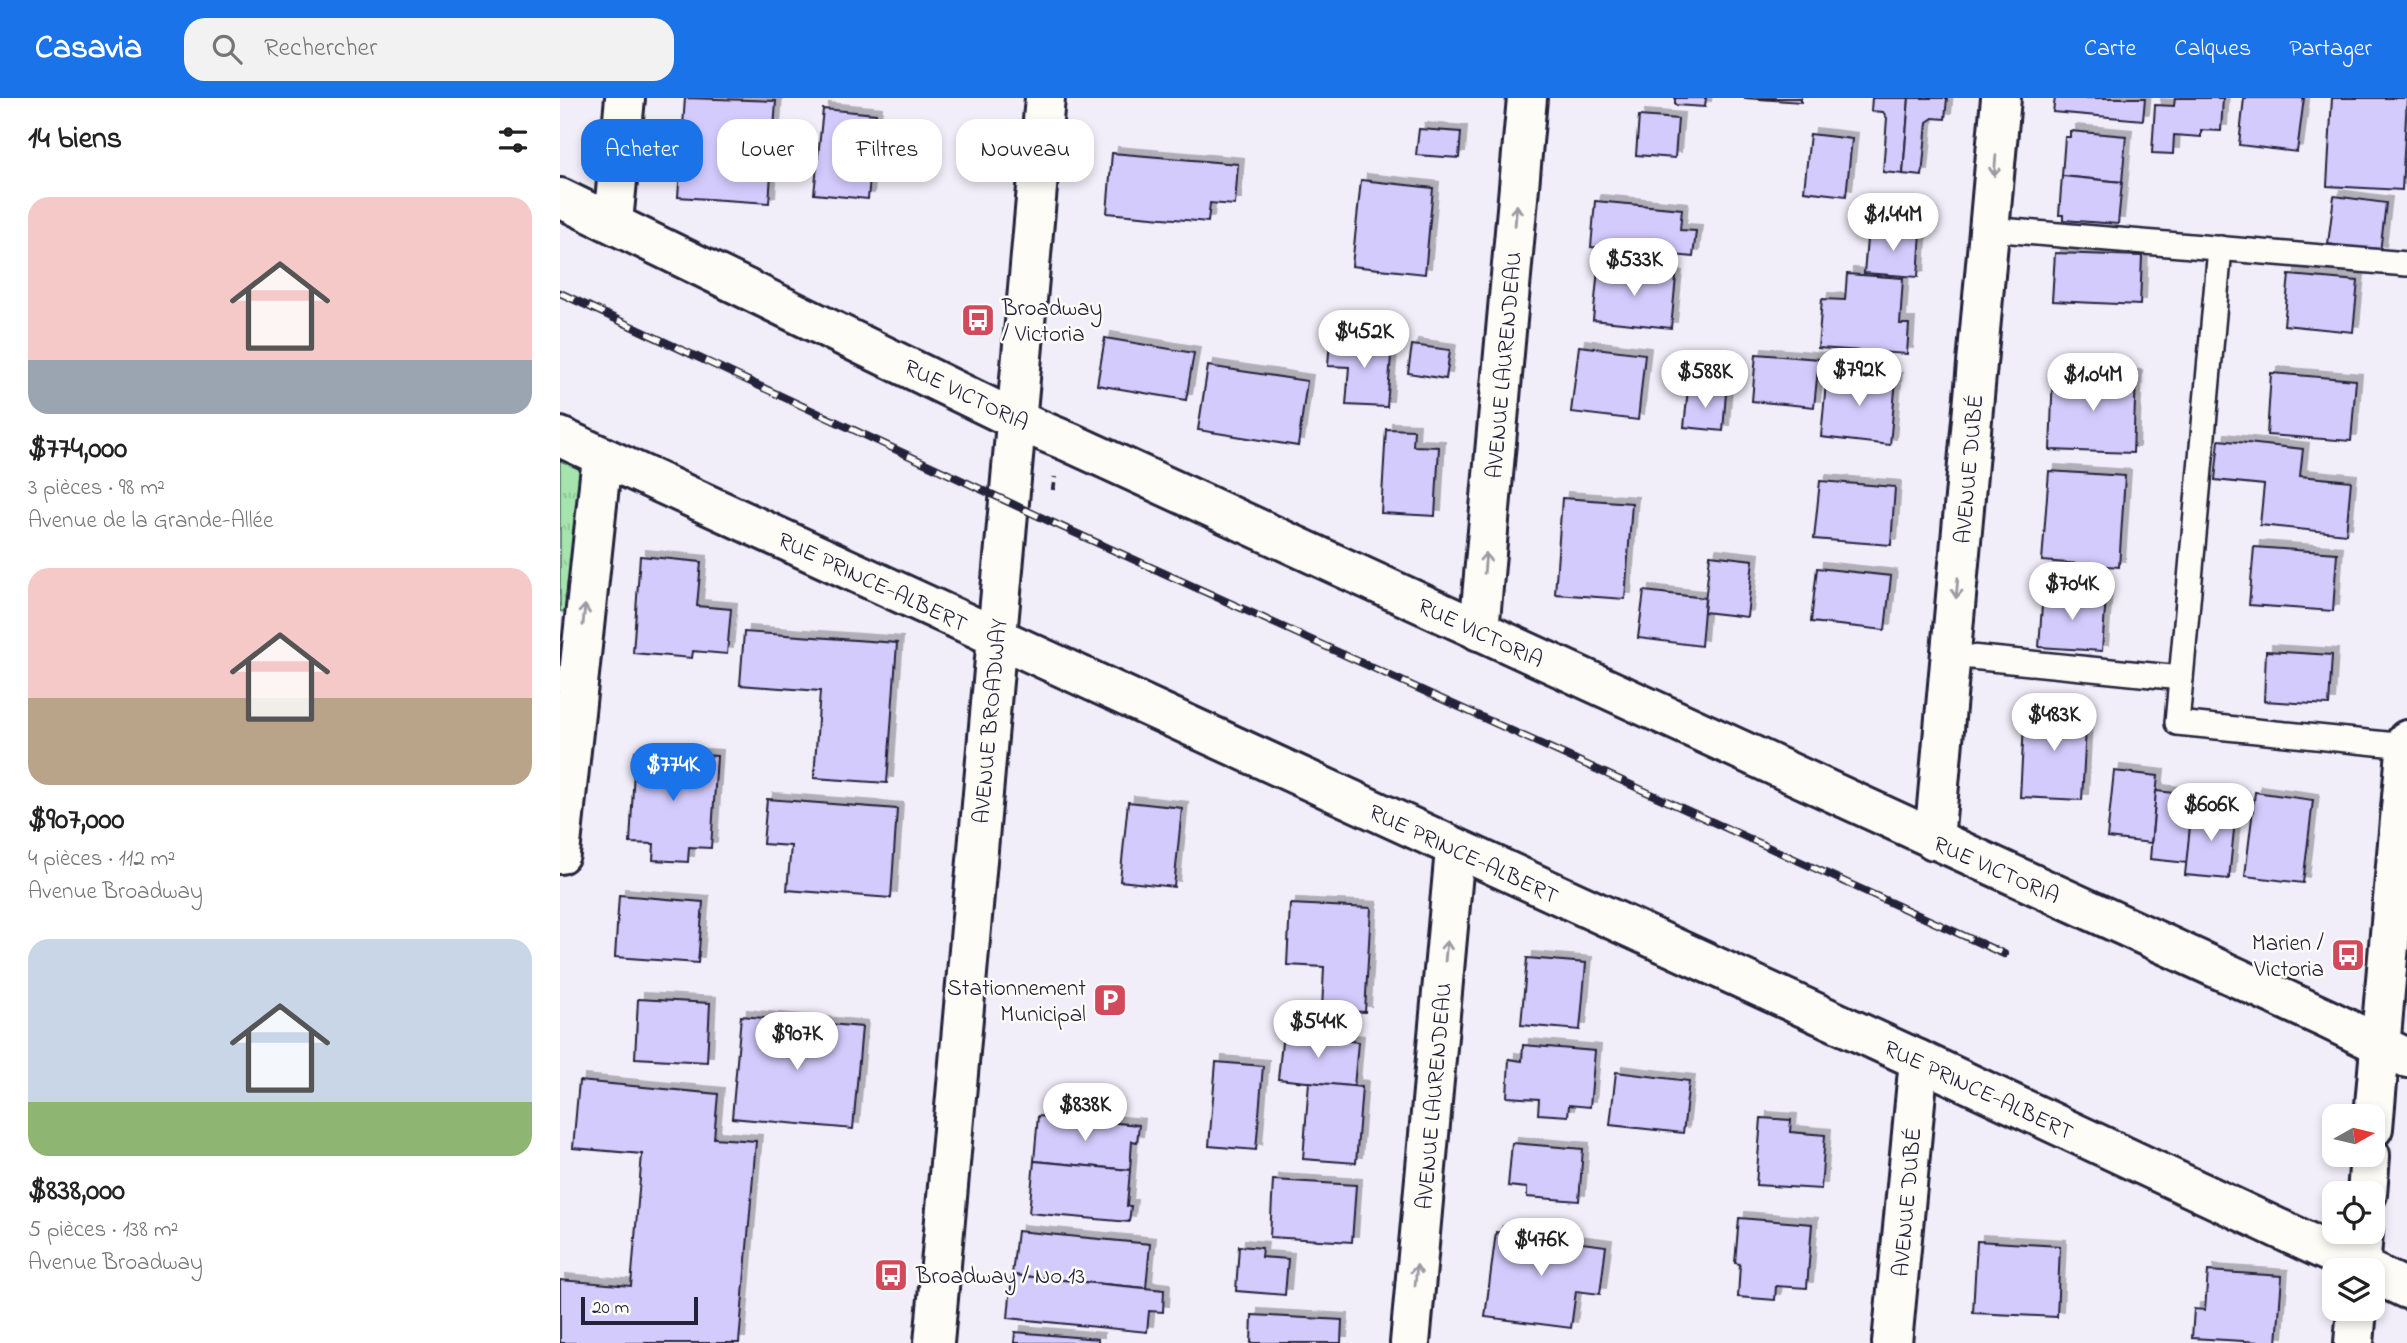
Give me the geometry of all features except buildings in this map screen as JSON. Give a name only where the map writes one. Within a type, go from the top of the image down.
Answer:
[{"type":"street","points":[[613,222],[625,98]]},
{"type":"street","name":"AVENUE BROADWAY","points":[[934,1343],[1045,98]]},
{"type":"street","name":"AVENUE LAURENDEAU","points":[[1479,631],[1527,98]]},
{"type":"street","name":"AVENUE DUBÉ","points":[[1934,840],[2001,98]]},
{"type":"street","name":"RUE VICTORIA","points":[[560,198],[1016,420],[2325,1018],[2393,1052]]},
{"type":"street","name":"RUE PRINCE-ALBERT","points":[[560,437],[1455,850],[2354,1258]]},
{"type":"street","points":[[560,854],[602,457]]},
{"type":"street","points":[[2379,1104],[2393,1052],[2407,740]]},
{"type":"street","name":"AVENUE LAURENDEAU","points":[[1410,1343],[1455,850]]},
{"type":"street","name":"AVENUE DUBÉ","points":[[1892,1343],[1919,1060]]},
{"type":"street","name":"RUE PRINCE-ALBERT","points":[[2385,1275],[2407,1289]]},
{"type":"street","points":[[2354,1343],[2356,1321]]},
{"type":"lane","points":[[1989,229],[2407,264]]},
{"type":"lane","points":[[2220,248],[2177,723],[2406,746]]},
{"type":"lane","points":[[1951,655],[2181,678]]},
{"type":"green space","points":[[560,437],[602,457],[584,614],[560,611]]},
{"type":"railway","points":[[560,293],[1049,521],[2004,954]]},
{"type":"place","name":"Broadway / Victoria","points":[[978,320]]},
{"type":"place","name":"Marien / Victoria","points":[[2348,955]]},
{"type":"place","name":"Stationnement Municipal","points":[[1110,1000]]},
{"type":"place","name":"Broadway / No 13","points":[[891,1275]]}]
